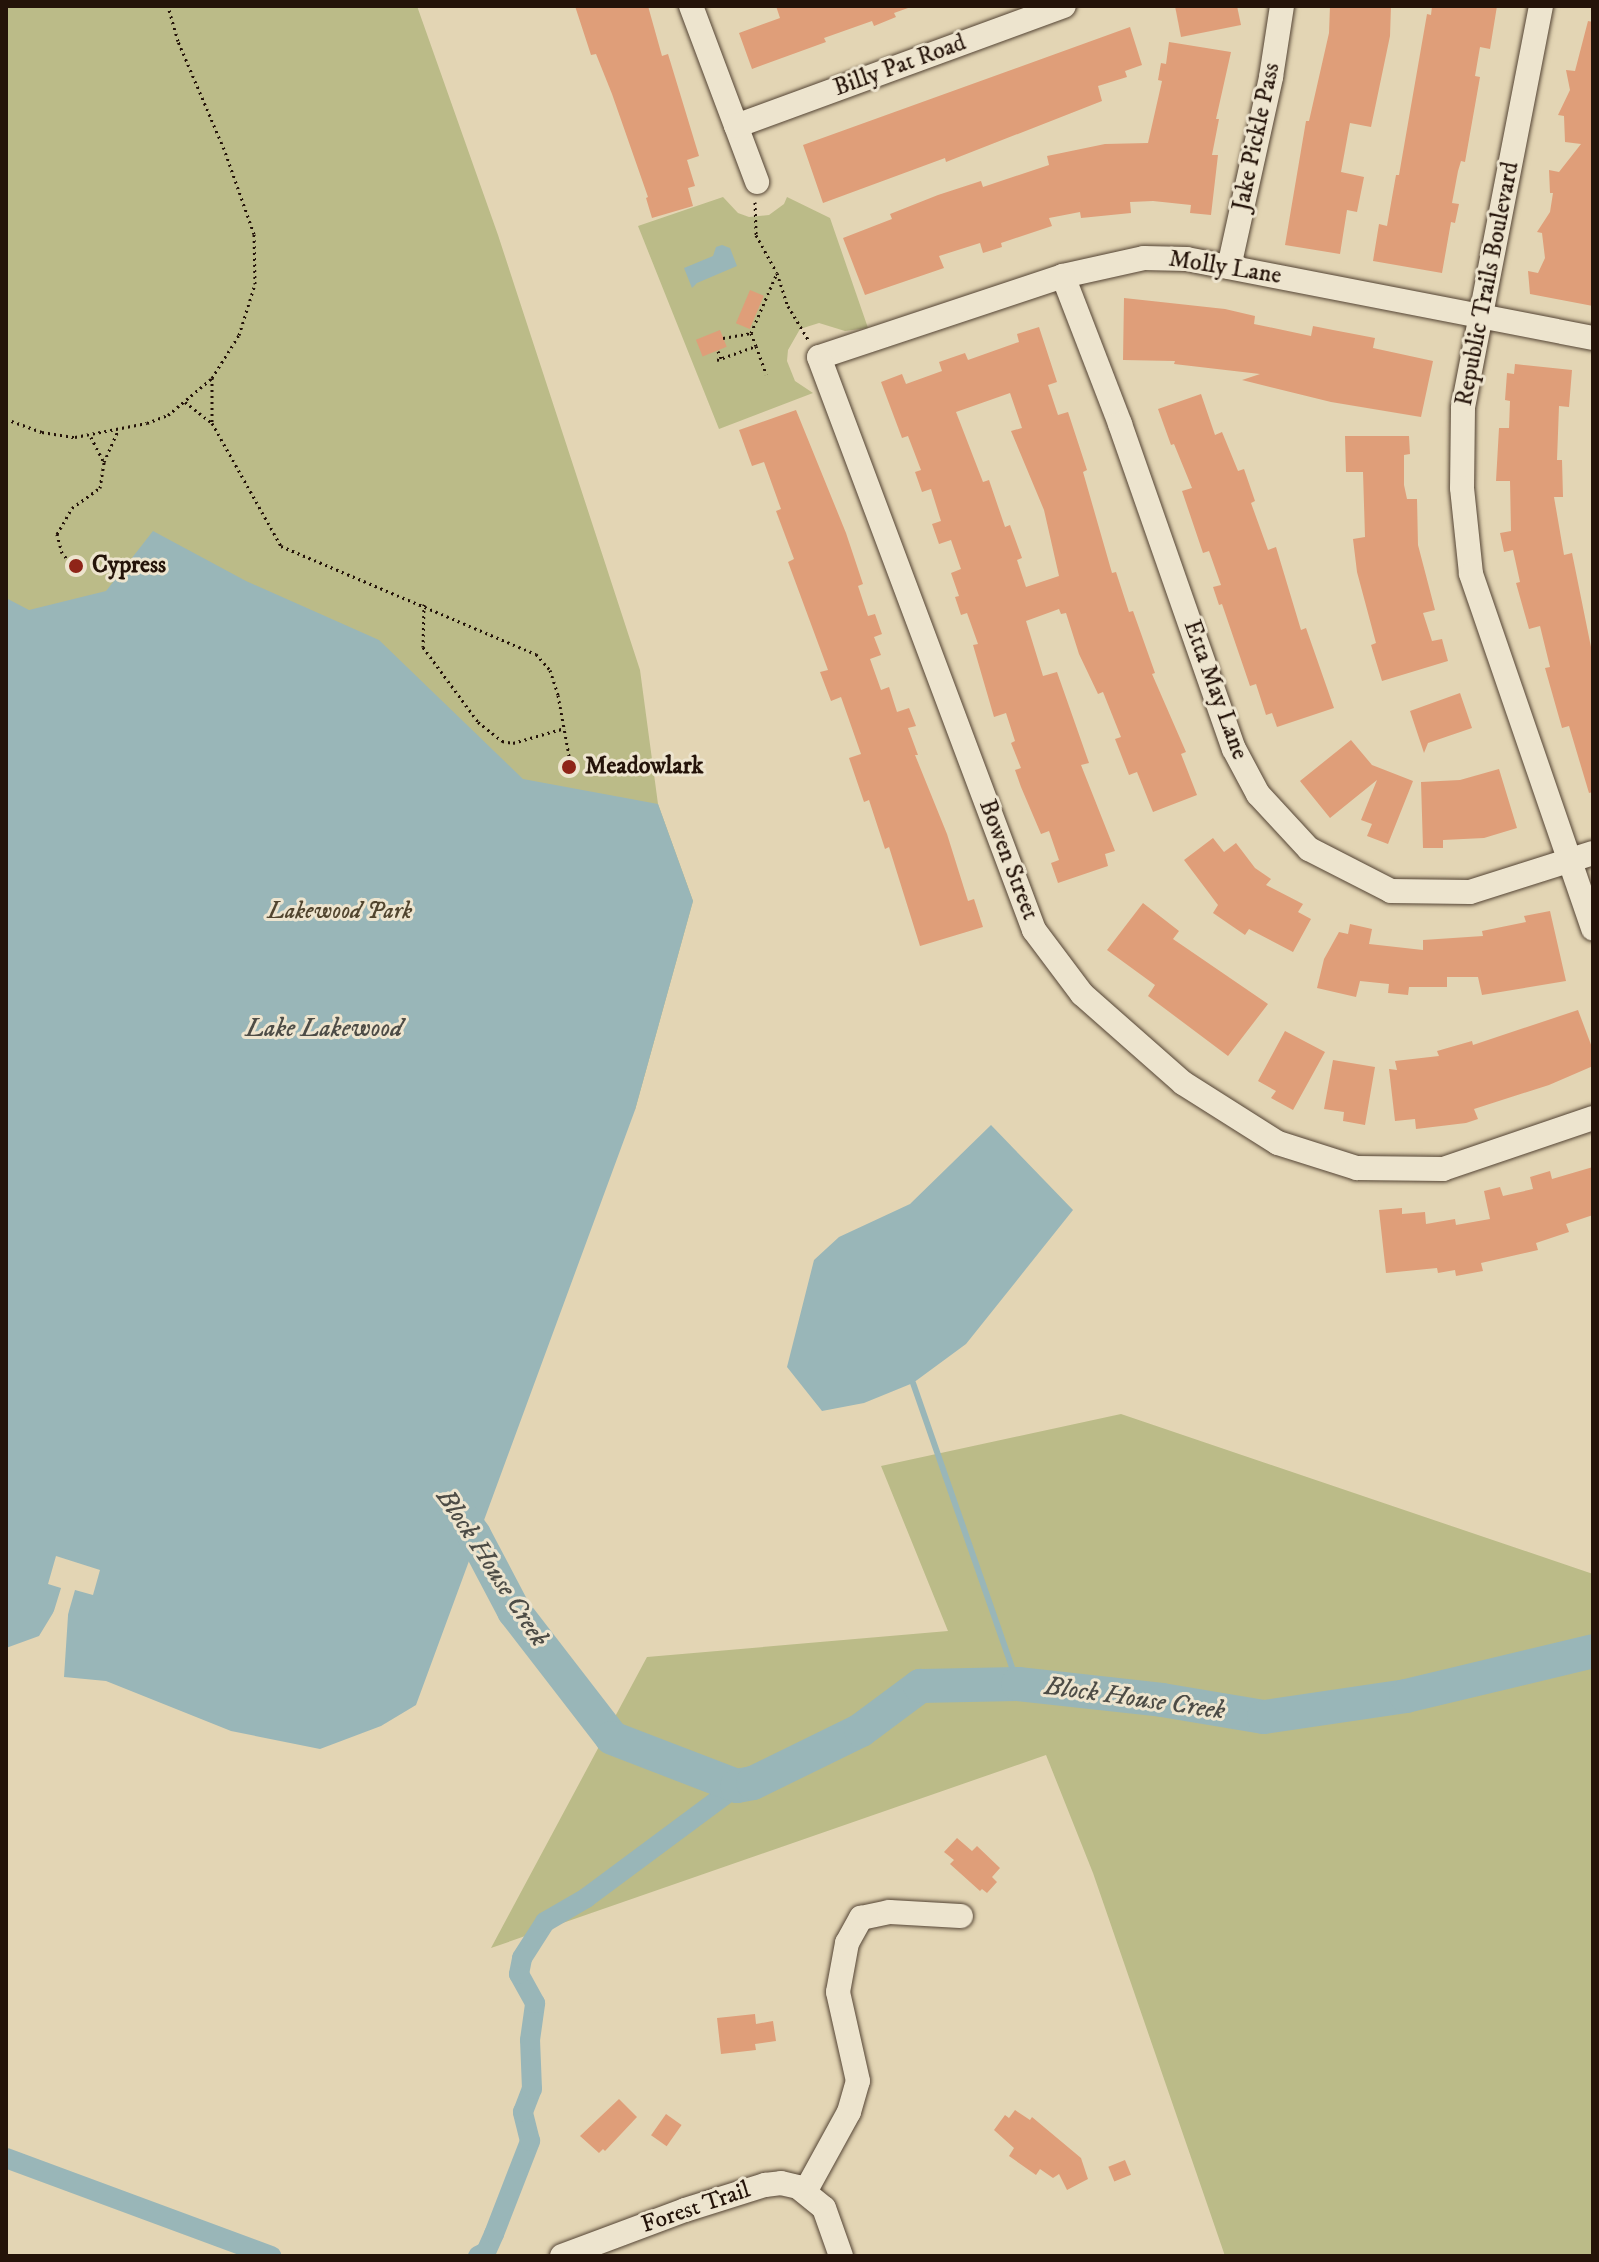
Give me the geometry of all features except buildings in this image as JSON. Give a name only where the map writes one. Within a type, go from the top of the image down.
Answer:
[{"type":"street","points":[[691,6],[757,182]]},
{"type":"street","name":"Billy Pat Road","points":[[736,126],[1064,6]]},
{"type":"street","name":"Jake Pickle Pass","points":[[1229,267],[1271,77],[1282,6]]},
{"type":"street","name":"Republic Trails Boulevard","points":[[1541,6],[1463,408],[1462,488],[1471,574],[1593,929]]},
{"type":"street","name":"Molly Lane","points":[[819,357],[1063,276],[1144,258],[1187,259],[1593,338]]},
{"type":"street","name":"Etta May Lane","points":[[1063,276],[1120,424],[1234,749],[1258,794],[1309,849],[1391,891],[1470,892],[1593,853]]},
{"type":"street","name":"Bowen Street","points":[[819,357],[1034,930],[1082,994],[1183,1083],[1278,1143],[1357,1168],[1443,1169],[1593,1118]]},
{"type":"street","points":[[841,2256],[824,2208],[805,2192],[849,2112],[858,2081],[838,1992],[847,1943],[861,1918],[889,1912],[961,1916]]},
{"type":"street","name":"Forest Trail","points":[[562,2256],[765,2185],[781,2183],[805,2192]]},
{"type":"path","points":[[6,419],[42,432],[90,435],[118,431],[168,415],[212,378],[239,335],[251,303],[257,263],[254,234],[224,149],[178,41],[168,6]]},
{"type":"path","points":[[757,182],[756,235],[777,273],[788,306],[819,357]]},
{"type":"path","points":[[766,374],[751,333],[777,273]]},
{"type":"path","points":[[723,338],[751,333]]},
{"type":"path","points":[[718,351],[719,359],[756,346]]},
{"type":"path","points":[[212,378],[212,423]]},
{"type":"path","points":[[185,402],[212,423],[281,546],[536,654],[550,670],[566,727],[570,761]]},
{"type":"path","points":[[70,562],[62,553],[57,534],[72,508],[96,494],[103,480],[104,462],[118,431]]},
{"type":"path","points":[[90,435],[104,462]]},
{"type":"path","points":[[424,604],[423,647],[478,722],[502,741],[513,743],[566,727]]},
{"type":"green space","name":"Lakewood Park","points":[[6,6],[417,6],[498,235],[640,670],[658,804],[693,901],[635,1110],[6,1176]]},
{"type":"green space","points":[[723,197],[738,213],[749,217],[769,215],[784,204],[787,197],[830,218],[868,328],[845,331],[819,323],[800,329],[788,350],[787,361],[795,381],[813,393],[719,429],[638,226]]},
{"type":"green space","points":[[1121,1414],[1593,1574],[1593,2256],[1225,2256],[1093,1873],[1046,1755],[491,1948],[647,1657],[948,1631],[881,1466]]},
{"type":"water","points":[[722,245],[730,248],[737,266],[692,288],[684,268],[713,256],[716,247]]},
{"type":"water","name":"Lake Lakewood","points":[[153,531],[246,581],[379,640],[523,779],[658,804],[693,901],[635,1110],[416,1705],[381,1726],[320,1749],[231,1731],[106,1681],[64,1677],[70,1585],[39,1636],[6,1648],[6,598],[29,610],[106,591]]},
{"type":"water","points":[[991,1125],[1073,1210],[966,1344],[913,1383],[864,1403],[822,1411],[787,1367],[814,1260],[839,1237],[910,1204]]},
{"type":"pier","points":[[56,1556],[100,1570],[93,1595],[75,1590],[64,1628],[66,1599],[49,1627],[61,1588],[48,1584]]},
{"type":"waterway","points":[[913,1383],[1018,1684]]},
{"type":"waterway","name":"Block House Creek","points":[[453,1505],[474,1535],[514,1611],[612,1738],[737,1786],[753,1783],[861,1730],[920,1686],[1018,1684],[1162,1700],[1264,1717],[1406,1696],[1593,1651]]},
{"type":"waterway","points":[[478,2256],[486,2252],[530,2141],[523,2112],[532,2089],[530,2040],[535,2003],[519,1974],[522,1958],[545,1922],[586,1898],[737,1786]]},
{"type":"waterway","points":[[6,2158],[271,2256]]},
{"type":"place","name":"Cypress","points":[[76,566]]},
{"type":"place","name":"Meadowlark","points":[[569,767]]}]
